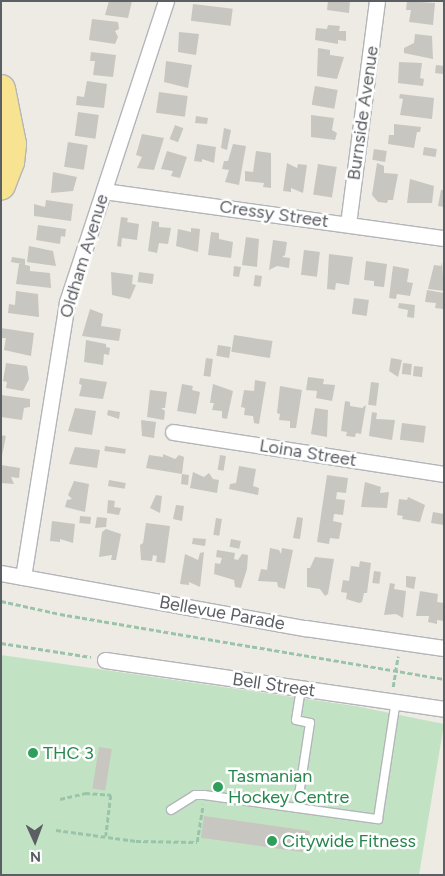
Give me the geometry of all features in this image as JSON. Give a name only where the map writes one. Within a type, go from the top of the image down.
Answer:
[{"type":"highway","points":[[1,88],[12,144],[10,162],[1,185]]},
{"type":"highway","points":[[1,134],[1,160]]},
{"type":"street","name":"Oldham Avenue","points":[[23,577],[67,302],[166,1]]},
{"type":"street","name":"Burnside Avenue","points":[[348,224],[377,1]]},
{"type":"street","name":"Cressy Street","points":[[104,191],[444,238]]},
{"type":"street","name":"Loina Street","points":[[173,432],[444,474]]},
{"type":"street","name":"Bellevue Parade","points":[[1,573],[444,648]]},
{"type":"street","name":"Bell Street","points":[[105,660],[301,690],[396,700],[444,709]]},
{"type":"lane","points":[[298,808],[310,723],[296,720],[301,690]]},
{"type":"lane","points":[[171,810],[195,795],[204,795],[378,819],[396,700]]},
{"type":"path","points":[[1,601],[60,614],[444,679]]},
{"type":"path","points":[[401,642],[393,689],[420,694],[420,704]]},
{"type":"path","points":[[1,644],[105,660]]},
{"type":"path","points":[[60,799],[85,792],[111,795],[106,836]]},
{"type":"path","points":[[56,830],[106,836],[197,842],[204,795]]},
{"type":"green space","name":"Tasmanian Hockey Centre","points":[[1,655],[355,706],[444,724],[419,875],[1,875]]},
{"type":"building","points":[[109,1],[132,1],[128,18],[105,15]]},
{"type":"building","points":[[328,1],[350,1],[349,13],[327,10]]},
{"type":"building","points":[[407,1],[435,3],[433,25],[409,22],[411,10],[406,10]]},
{"type":"building","points":[[193,4],[233,9],[231,26],[191,21]]},
{"type":"building","points":[[92,19],[118,22],[119,29],[115,31],[118,37],[115,44],[89,40]]},
{"type":"building","points":[[328,25],[340,26],[339,31],[346,31],[346,41],[338,40],[338,44],[315,40],[316,28],[327,29]]},
{"type":"building","points":[[179,32],[199,34],[196,55],[178,52]]},
{"type":"building","points":[[415,34],[432,36],[433,59],[404,53],[404,48],[414,43]]},
{"type":"building","points":[[318,48],[330,50],[330,55],[344,57],[337,79],[317,76]]},
{"type":"building","points":[[91,52],[116,55],[113,77],[93,75],[95,61],[90,61]]},
{"type":"building","points":[[166,61],[192,65],[188,88],[164,82]]},
{"type":"building","points":[[399,62],[422,63],[420,78],[424,79],[423,86],[398,83]]},
{"type":"building","points":[[436,65],[444,66],[443,74],[435,73]]},
{"type":"building","points":[[87,81],[107,84],[104,108],[76,105],[77,96],[84,97]]},
{"type":"building","points":[[315,86],[338,90],[334,109],[312,105]]},
{"type":"building","points":[[159,92],[188,96],[185,117],[156,113]]},
{"type":"building","points":[[400,94],[434,98],[432,119],[400,115],[403,99],[399,98]]},
{"type":"building","points":[[78,112],[99,115],[95,139],[75,136]]},
{"type":"building","points":[[311,115],[334,118],[332,130],[337,133],[335,140],[311,137]]},
{"type":"building","points":[[196,116],[208,118],[207,124],[195,123]]},
{"type":"building","points":[[394,124],[421,127],[420,132],[417,132],[414,148],[388,144],[389,135],[394,135]]},
{"type":"building","points":[[175,125],[183,128],[178,142],[170,139]]},
{"type":"building","points":[[224,128],[231,130],[227,150],[221,148]]},
{"type":"building","points":[[142,134],[164,138],[154,170],[137,168],[142,157],[136,155]]},
{"type":"building","points":[[68,142],[88,145],[84,170],[64,167]]},
{"type":"building","points":[[197,144],[216,147],[214,163],[202,159],[202,162],[194,161]]},
{"type":"building","points":[[233,144],[246,146],[239,185],[225,182],[229,170],[222,169],[224,161],[228,161]]},
{"type":"building","points":[[424,147],[437,149],[436,157],[423,155]]},
{"type":"building","points":[[374,149],[387,151],[385,162],[372,160]]},
{"type":"building","points":[[167,151],[187,157],[180,178],[171,176],[173,171],[161,169]]},
{"type":"building","points":[[256,151],[271,153],[271,188],[263,187],[264,183],[245,181],[245,171],[253,172]]},
{"type":"building","points":[[287,163],[297,168],[298,164],[307,165],[303,193],[291,188],[291,192],[283,191]]},
{"type":"building","points":[[377,163],[384,166],[384,173],[398,174],[393,200],[388,200],[387,203],[378,202],[372,195]]},
{"type":"building","points":[[318,164],[337,167],[332,198],[313,195]]},
{"type":"building","points":[[53,172],[77,177],[73,191],[51,193]]},
{"type":"building","points":[[410,179],[434,186],[432,203],[407,203]]},
{"type":"building","points":[[441,190],[444,190],[444,207],[438,206]]},
{"type":"building","points":[[46,200],[73,204],[71,221],[34,216],[34,204],[45,207]]},
{"type":"building","points":[[121,217],[128,218],[127,222],[139,224],[137,240],[122,238],[121,247],[117,246]]},
{"type":"building","points":[[152,221],[159,222],[159,227],[171,228],[168,244],[159,243],[157,253],[148,251]]},
{"type":"building","points":[[38,225],[66,229],[65,237],[61,236],[60,244],[36,240]]},
{"type":"building","points":[[191,228],[200,229],[198,252],[176,246],[178,229],[191,232]]},
{"type":"building","points":[[211,232],[219,233],[219,239],[233,242],[231,258],[208,255]]},
{"type":"building","points":[[246,237],[259,239],[257,267],[242,265]]},
{"type":"building","points":[[273,240],[287,242],[285,255],[282,257],[290,258],[289,268],[277,266],[269,270]]},
{"type":"building","points":[[29,246],[53,251],[56,266],[27,262]]},
{"type":"building","points":[[304,250],[320,252],[317,277],[301,275]]},
{"type":"building","points":[[329,254],[353,257],[349,285],[336,283],[335,290],[327,289]]},
{"type":"building","points":[[12,257],[25,259],[25,265],[30,266],[30,271],[50,273],[51,288],[16,284],[19,264],[22,264],[11,262]]},
{"type":"building","points":[[366,261],[387,264],[384,287],[374,286],[374,281],[364,280]]},
{"type":"building","points":[[442,262],[444,291],[428,289],[434,265],[441,266]]},
{"type":"building","points":[[234,266],[241,267],[239,277],[233,276]]},
{"type":"building","points":[[393,266],[409,269],[407,282],[413,283],[410,296],[397,294],[396,299],[389,298]]},
{"type":"building","points":[[111,272],[133,275],[132,284],[136,285],[130,299],[112,295]]},
{"type":"building","points":[[139,272],[154,274],[152,284],[138,282]]},
{"type":"building","points":[[255,275],[262,276],[260,287],[253,286]]},
{"type":"building","points":[[427,290],[444,293],[443,309],[435,308],[436,303],[425,302]]},
{"type":"building","points":[[16,291],[38,294],[39,317],[8,313],[9,304],[15,305]]},
{"type":"building","points":[[354,298],[369,300],[367,316],[352,314]]},
{"type":"building","points":[[399,303],[415,305],[414,318],[407,317],[408,310],[398,308]]},
{"type":"building","points":[[90,309],[103,314],[101,326],[121,329],[119,341],[82,336]]},
{"type":"building","points":[[1,328],[34,333],[31,356],[4,350],[6,338],[1,338]]},
{"type":"building","points":[[234,335],[273,341],[270,358],[231,352]]},
{"type":"building","points":[[86,340],[106,344],[106,347],[110,348],[109,355],[104,354],[103,365],[84,362]]},
{"type":"building","points":[[218,345],[231,347],[229,358],[216,356]]},
{"type":"building","points":[[206,358],[213,359],[210,377],[203,376]]},
{"type":"building","points":[[391,358],[402,360],[398,377],[389,371]]},
{"type":"building","points":[[6,363],[27,366],[29,379],[23,391],[6,388],[7,382],[3,381]]},
{"type":"building","points":[[403,363],[412,364],[411,375],[402,374]]},
{"type":"building","points":[[414,366],[423,367],[422,377],[413,376]]},
{"type":"building","points":[[308,377],[324,379],[323,384],[335,385],[332,401],[316,398],[317,391],[306,390]]},
{"type":"building","points":[[80,378],[107,382],[103,399],[79,396],[82,385],[79,384]]},
{"type":"building","points":[[255,380],[266,382],[259,424],[254,423],[253,416],[244,415],[245,408],[241,407],[244,390],[254,391]]},
{"type":"building","points":[[371,382],[379,383],[376,406],[368,405]]},
{"type":"building","points":[[182,384],[193,386],[192,390],[200,392],[196,414],[177,411]]},
{"type":"building","points":[[213,384],[233,391],[227,419],[222,418],[222,411],[212,410],[214,403],[210,403]]},
{"type":"building","points":[[280,386],[302,390],[296,428],[290,428],[290,421],[279,420],[280,414],[277,413]]},
{"type":"building","points":[[150,390],[167,392],[165,408],[161,408],[165,411],[164,420],[147,417]]},
{"type":"building","points":[[1,395],[30,399],[30,407],[24,408],[22,420],[1,417]]},
{"type":"building","points":[[345,401],[350,402],[350,406],[362,408],[366,405],[361,434],[356,433],[355,437],[346,436],[347,432],[341,431]]},
{"type":"building","points":[[75,408],[96,411],[92,435],[68,431]]},
{"type":"building","points":[[315,408],[328,410],[327,437],[311,434]]},
{"type":"building","points":[[108,410],[120,412],[119,419],[107,415]]},
{"type":"building","points":[[372,412],[377,413],[376,419],[395,420],[392,440],[369,436]]},
{"type":"building","points":[[141,420],[156,422],[154,438],[142,436]]},
{"type":"building","points":[[402,423],[426,426],[424,443],[400,440]]},
{"type":"building","points":[[1,435],[6,436],[1,455]]},
{"type":"building","points":[[105,446],[126,449],[125,454],[104,451]]},
{"type":"building","points":[[75,447],[100,450],[97,468],[69,464]]},
{"type":"building","points":[[163,454],[175,459],[179,455],[184,457],[182,474],[146,468],[149,455],[163,457]]},
{"type":"building","points":[[220,455],[226,456],[224,471],[218,470]]},
{"type":"building","points":[[1,465],[20,468],[19,478],[11,477],[14,484],[1,483]]},
{"type":"building","points":[[239,466],[256,469],[253,486],[259,488],[258,495],[229,489],[230,484],[236,483]]},
{"type":"building","points":[[193,472],[204,477],[209,473],[213,479],[219,480],[217,493],[190,488]]},
{"type":"building","points":[[182,474],[189,475],[188,485],[181,484]]},
{"type":"building","points":[[327,475],[348,478],[346,493],[337,492],[336,499],[345,500],[343,515],[334,514],[333,521],[342,523],[339,539],[330,538],[329,544],[317,542]]},
{"type":"building","points":[[109,480],[126,483],[125,489],[108,486]]},
{"type":"building","points":[[74,481],[89,484],[85,512],[65,507],[67,500],[72,499],[68,495]]},
{"type":"building","points":[[365,482],[381,487],[380,493],[389,492],[387,508],[361,507]]},
{"type":"building","points":[[156,495],[162,496],[160,513],[150,508]]},
{"type":"building","points":[[408,497],[425,505],[420,522],[402,519],[403,516],[397,515],[399,499],[407,500]]},
{"type":"building","points":[[108,500],[115,501],[114,507],[121,508],[119,515],[107,513]]},
{"type":"building","points":[[176,505],[184,506],[182,521],[173,519]]},
{"type":"building","points":[[433,512],[444,514],[444,525],[431,523]]},
{"type":"building","points":[[80,516],[91,517],[90,524],[79,523]]},
{"type":"building","points":[[97,517],[107,518],[106,527],[95,528]]},
{"type":"building","points":[[297,517],[303,518],[300,539],[293,538]]},
{"type":"building","points":[[216,518],[222,519],[219,536],[213,535]]},
{"type":"building","points":[[52,521],[75,524],[73,543],[60,539],[60,542],[50,541]]},
{"type":"building","points":[[146,523],[170,526],[165,563],[156,562],[157,556],[153,555],[152,561],[141,560],[140,545],[143,543]]},
{"type":"building","points":[[106,529],[121,534],[116,560],[111,560],[112,555],[99,557],[102,532]]},
{"type":"building","points":[[193,538],[206,539],[205,546],[192,544]]},
{"type":"building","points":[[231,539],[241,541],[239,549],[229,547]]},
{"type":"building","points":[[270,548],[279,550],[281,554],[282,548],[293,550],[285,589],[278,587],[277,582],[258,581],[261,569],[267,570]]},
{"type":"building","points":[[217,550],[235,553],[234,559],[238,560],[242,554],[248,555],[247,569],[241,588],[235,587],[234,580],[214,574],[215,563],[220,564],[222,558],[216,557]]},
{"type":"building","points":[[204,552],[200,587],[189,582],[189,585],[180,584],[185,554],[198,560],[200,553]]},
{"type":"building","points":[[315,557],[334,559],[328,594],[325,596],[320,589],[307,587],[307,568],[310,568]]},
{"type":"building","points":[[360,561],[371,563],[367,593],[364,593],[362,602],[359,603],[346,599],[347,593],[341,592],[343,580],[349,581],[351,566],[359,567]]},
{"type":"building","points":[[374,571],[381,572],[379,584],[372,583]]},
{"type":"building","points":[[406,576],[416,577],[414,589],[406,587]]},
{"type":"building","points":[[390,583],[395,584],[394,589],[406,591],[403,618],[396,614],[384,615]]},
{"type":"building","points":[[420,591],[438,594],[437,602],[444,603],[444,621],[437,620],[437,624],[428,622],[429,616],[416,616]]},
{"type":"building","points":[[99,747],[112,749],[105,791],[92,788]]},
{"type":"building","name":"Tasmanian Hockey Centre","points":[[204,816],[310,831],[307,853],[201,838]]},
{"type":"place","name":"THC 3","points":[[33,753]]},
{"type":"place","name":"Tasmanian Hockey Centre","points":[[218,787]]},
{"type":"place","name":"Citywide Fitness","points":[[272,841]]}]
